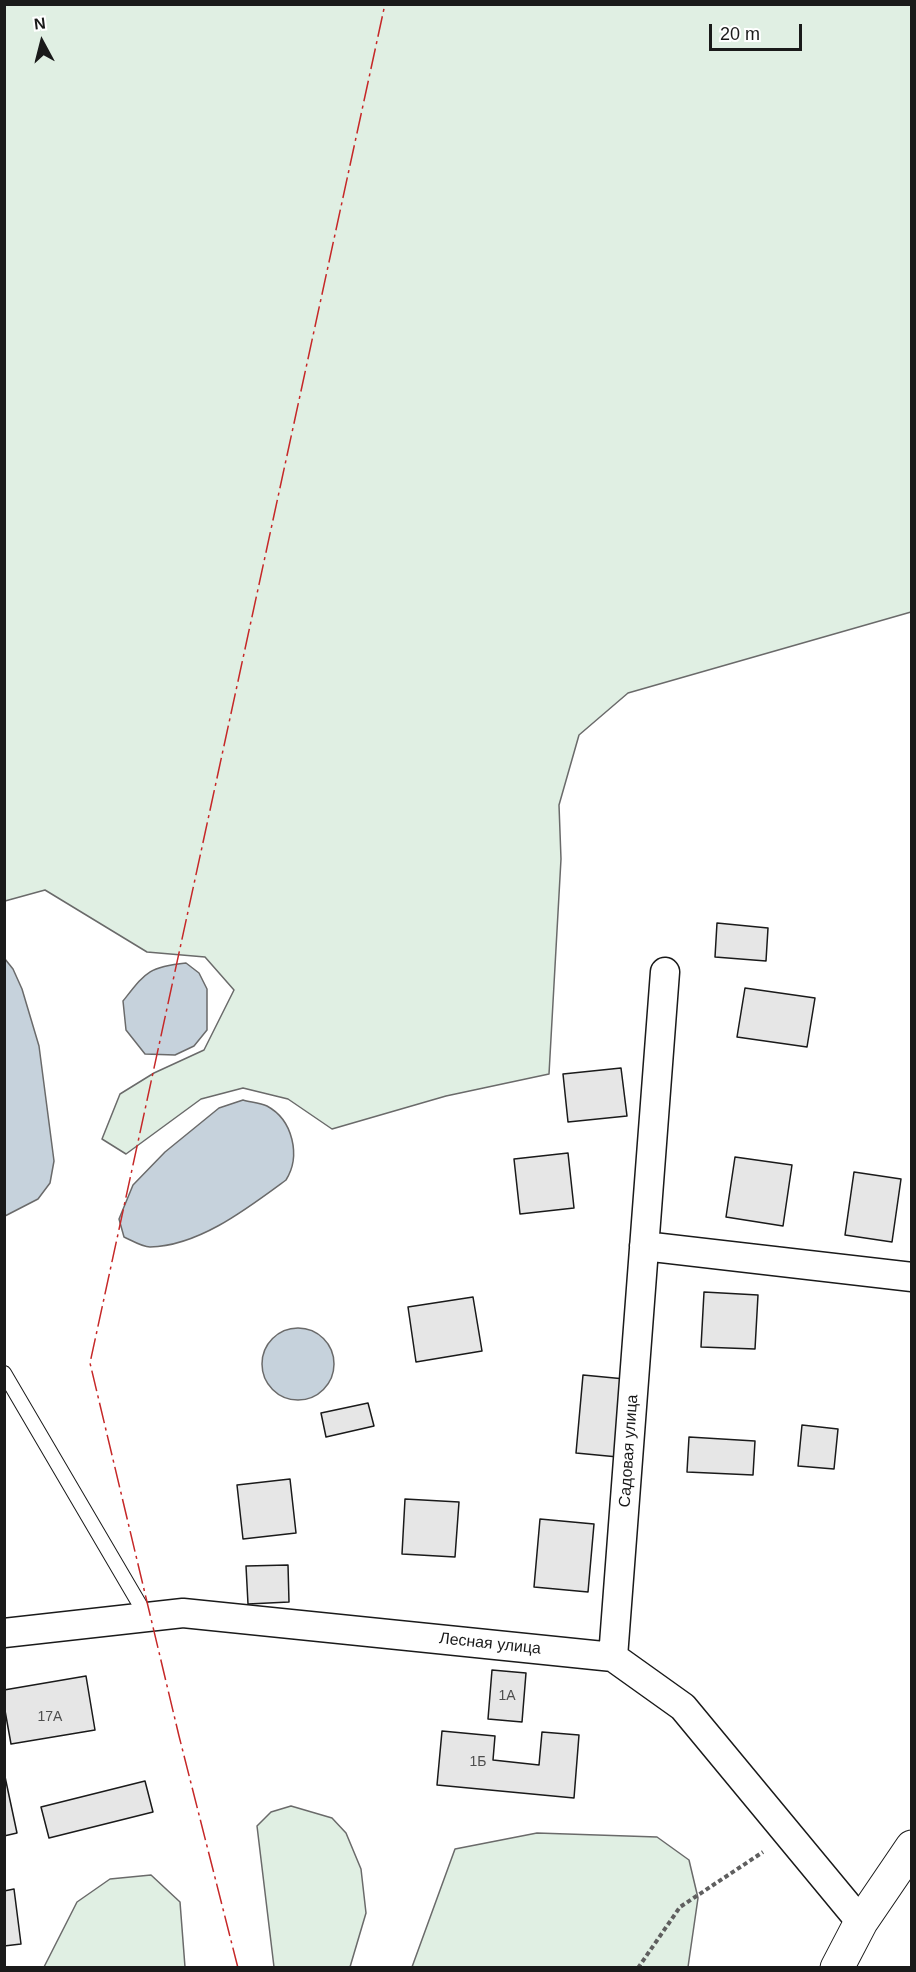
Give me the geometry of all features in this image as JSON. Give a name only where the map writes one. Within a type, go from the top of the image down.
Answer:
[{"type":"street","name":"Садовая улица","points":[[613,1657],[665,972]]},
{"type":"street","points":[[645,1246],[912,1276]]},
{"type":"street","name":"Лесная улица","points":[[4,1632],[183,1613],[613,1657],[683,1707],[861,1922]]},
{"type":"street","points":[[837,1968],[861,1922],[912,1847]]},
{"type":"lane","points":[[4,1373],[147,1617]]},
{"type":"path","points":[[638,1968],[680,1906],[789,1835]]},
{"type":"green space","points":[[4,5],[911,5],[911,612],[628,693],[579,735],[559,805],[561,859],[549,1074],[446,1096],[332,1129],[288,1099],[243,1088],[201,1099],[126,1154],[102,1139],[120,1094],[154,1073],[204,1050],[234,990],[205,957],[147,952],[45,890],[5,901]]},
{"type":"green space","points":[[291,1806],[332,1818],[346,1833],[361,1869],[366,1913],[350,1967],[274,1967],[257,1826],[271,1812]]},
{"type":"green space","points":[[537,1833],[657,1837],[689,1860],[698,1898],[688,1967],[412,1967],[455,1849]]},
{"type":"green space","points":[[151,1875],[180,1902],[185,1967],[44,1967],[77,1902],[110,1879]]},
{"type":"shaded area","points":[[5,959],[13,969],[22,989],[39,1046],[54,1161],[50,1183],[38,1199],[5,1216]]},
{"type":"shaded area","points":[[186,963],[199,973],[207,989],[207,1030],[194,1046],[175,1055],[145,1054],[126,1030],[123,1001],[143,977],[155,969]]},
{"type":"shaded area","points":[[243,1100],[267,1106],[276,1112],[288,1129],[292,1139],[293,1160],[286,1180],[222,1224],[187,1240],[150,1247],[124,1237],[119,1219],[133,1185],[165,1152],[219,1108]]},
{"type":"shaded area","points":[[305,1328],[324,1338],[332,1350],[334,1364],[332,1378],[324,1390],[312,1398],[291,1400],[272,1390],[264,1378],[262,1357],[272,1338],[284,1330]]},
{"type":"building","points":[[717,923],[768,928],[766,961],[715,957]]},
{"type":"building","points":[[745,988],[815,998],[807,1047],[737,1037]]},
{"type":"building","points":[[621,1068],[627,1116],[568,1122],[563,1074]]},
{"type":"building","points":[[568,1153],[574,1208],[520,1214],[514,1159]]},
{"type":"building","points":[[735,1157],[792,1165],[783,1226],[726,1217]]},
{"type":"building","points":[[854,1172],[901,1179],[892,1242],[845,1235]]},
{"type":"building","points":[[704,1292],[758,1295],[755,1349],[701,1347]]},
{"type":"building","points":[[473,1297],[482,1351],[416,1362],[408,1307]]},
{"type":"building","points":[[583,1375],[625,1379],[618,1457],[576,1453]]},
{"type":"building","points":[[368,1403],[374,1426],[326,1437],[321,1413]]},
{"type":"building","points":[[802,1425],[838,1429],[834,1469],[798,1466]]},
{"type":"building","points":[[689,1437],[755,1441],[753,1475],[687,1472]]},
{"type":"building","points":[[290,1479],[296,1533],[243,1539],[237,1485]]},
{"type":"building","points":[[405,1499],[459,1502],[455,1557],[402,1554]]},
{"type":"building","points":[[540,1519],[594,1524],[588,1592],[534,1587]]},
{"type":"building","points":[[288,1565],[289,1602],[248,1604],[246,1566]]},
{"type":"building","points":[[492,1670],[526,1673],[522,1722],[488,1719]]},
{"type":"building","points":[[86,1676],[95,1730],[11,1744],[4,1705],[4,1690]]},
{"type":"building","points":[[442,1731],[495,1736],[493,1760],[539,1765],[542,1732],[579,1735],[574,1798],[437,1785]]},
{"type":"building","points":[[4,1772],[17,1833],[4,1836]]},
{"type":"building","points":[[145,1781],[153,1812],[49,1838],[41,1807]]},
{"type":"building","points":[[14,1889],[21,1944],[4,1946],[4,1891]]},
{"type":"power","points":[[238,1968],[179,1736],[90,1363],[385,4]]}]
